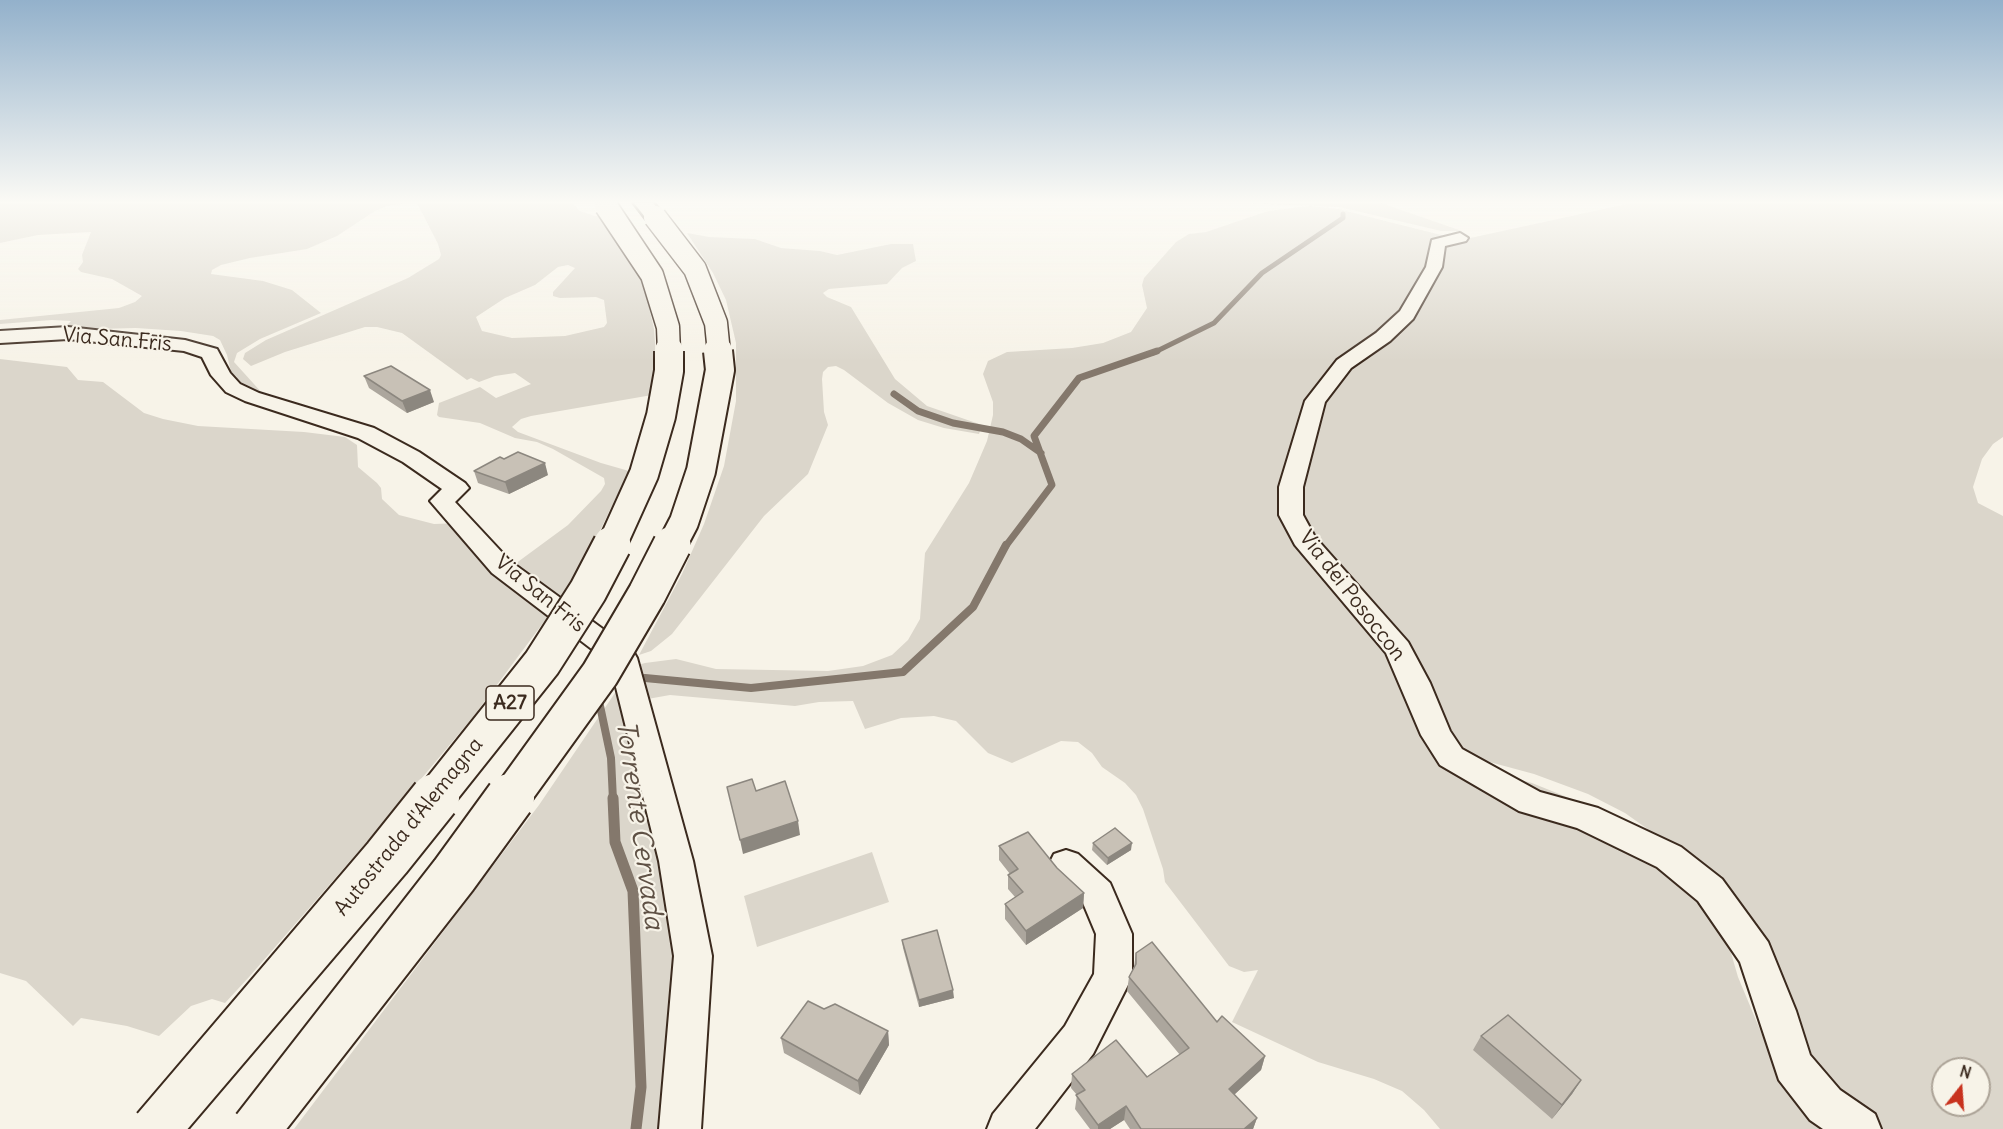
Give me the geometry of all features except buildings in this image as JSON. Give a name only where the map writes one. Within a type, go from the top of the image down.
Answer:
[{"type":"highway","name":"Autostrada d'Alemagna","points":[[156,1129],[387,858],[542,663],[588,591],[626,518],[644,474],[661,416],[669,371],[668,327],[652,275],[639,256]]},
{"type":"highway","name":"A27","points":[[256,1129],[454,875],[600,674],[647,594],[684,522],[701,471],[720,370],[716,323],[694,269],[684,256]]},
{"type":"street","name":"Via dei Posoccon","points":[[1436,256],[1434,267],[1407,315],[1383,337],[1344,364],[1315,400],[1291,487],[1291,515],[1304,540],[1398,649],[1415,683],[1436,735],[1451,757],[1531,802],[1586,817],[1669,857],[1710,890],[1755,954],[1777,1011],[1794,1066],[1825,1105],[1860,1129]]},
{"type":"street","name":"Via San Fris","points":[[0,336],[99,334],[210,352],[221,375],[233,388],[252,398],[366,433],[411,457],[457,488],[442,501],[501,567],[623,658],[676,861],[693,956],[680,1129]]},
{"type":"street","points":[[1008,1129],[1080,1040],[1113,977],[1114,934],[1097,894],[1066,864]]},
{"type":"shaded area","points":[[82,256],[265,256],[221,265],[212,270],[211,274],[263,281],[292,290],[321,313],[260,339],[237,353],[234,362],[263,394],[246,389],[232,376],[227,355],[220,340],[213,336],[136,328],[62,330],[71,321],[52,320],[0,324],[0,320],[119,308],[135,302],[142,296],[112,279],[81,272],[78,269],[83,262]]},
{"type":"shaded area","points":[[441,256],[630,256],[643,281],[654,329],[656,356],[652,395],[531,416],[521,419],[512,427],[518,432],[629,471],[592,547],[558,601],[515,564],[568,525],[601,491],[605,484],[604,478],[537,442],[515,438],[480,423],[437,415],[439,403],[480,387],[496,398],[531,384],[515,373],[495,376],[479,382],[471,378],[467,380],[402,333],[377,327],[365,327],[285,352],[251,366],[243,359],[245,353],[266,340],[408,278],[439,259]],"holes":[[[568,265],[575,268],[553,292],[553,296],[560,298],[596,297],[604,300],[607,323],[604,327],[565,336],[512,338],[482,331],[476,317],[505,298],[535,285],[558,267]]]},
{"type":"shaded area","points":[[702,256],[915,256],[916,261],[902,268],[887,284],[829,289],[823,293],[851,307],[895,379],[927,406],[982,425],[979,434],[944,428],[918,420],[888,403],[844,370],[836,366],[828,367],[823,372],[822,379],[824,412],[828,425],[808,474],[764,516],[672,634],[651,651],[639,655],[682,574],[704,524],[724,466],[736,401],[736,343],[726,300]]},
{"type":"shaded area","points":[[1164,256],[2003,256],[2003,437],[1993,444],[1982,459],[1973,487],[1978,503],[2003,516],[2003,1129],[1872,1129],[1831,1100],[1697,864],[1625,813],[1588,794],[1534,774],[1460,754],[1458,763],[1532,783],[1584,804],[1619,821],[1684,868],[1727,939],[1738,977],[1768,1049],[1783,1073],[1847,1129],[1440,1129],[1424,1110],[1402,1091],[1374,1079],[1318,1062],[1232,1022],[1258,970],[1244,972],[1229,966],[1165,882],[1163,869],[1143,809],[1136,795],[1125,783],[1102,767],[1092,753],[1078,742],[1061,741],[1012,763],[988,753],[956,721],[934,716],[901,718],[865,729],[853,701],[819,702],[795,706],[670,695],[642,700],[638,665],[645,663],[676,659],[716,669],[828,671],[863,666],[892,655],[908,640],[920,619],[925,553],[969,483],[987,441],[993,415],[993,402],[983,374],[988,361],[1007,352],[1072,348],[1103,343],[1131,332],[1147,308],[1142,285],[1144,278]]},
{"type":"shaded area","points":[[0,359],[67,367],[78,380],[103,382],[144,413],[163,419],[198,426],[304,432],[345,437],[357,445],[358,467],[377,483],[381,488],[382,499],[399,515],[434,524],[462,523],[549,615],[473,717],[225,1003],[212,999],[191,1006],[159,1036],[127,1026],[81,1018],[73,1026],[26,981],[0,973]]},
{"type":"shaded area","points":[[619,687],[623,720],[646,809],[683,921],[665,1129],[294,1129],[539,805]]},
{"type":"shaded area","points":[[872,852],[889,902],[757,947],[744,896]]},
{"type":"waterway","name":"Torrente Cervada","points":[[1153,353],[1214,323],[1262,273],[1287,256]]},
{"type":"waterway","name":"Torrente Cervada","points":[[1040,452],[1034,436],[1079,378],[1157,351]]},
{"type":"waterway","points":[[894,394],[918,411],[953,423],[1003,432],[1021,439],[1040,452]]},
{"type":"waterway","name":"Torrente Cervada","points":[[1005,547],[1052,485],[1040,452]]},
{"type":"waterway","name":"Torrente Cervada","points":[[645,678],[751,688],[903,672],[973,607],[1006,545]]},
{"type":"waterway","name":"Torrente Cervada","points":[[601,697],[599,701],[611,758],[613,800]]},
{"type":"waterway","name":"Torrente Cervada","points":[[613,798],[615,842],[633,891],[641,1087],[636,1129]]}]
